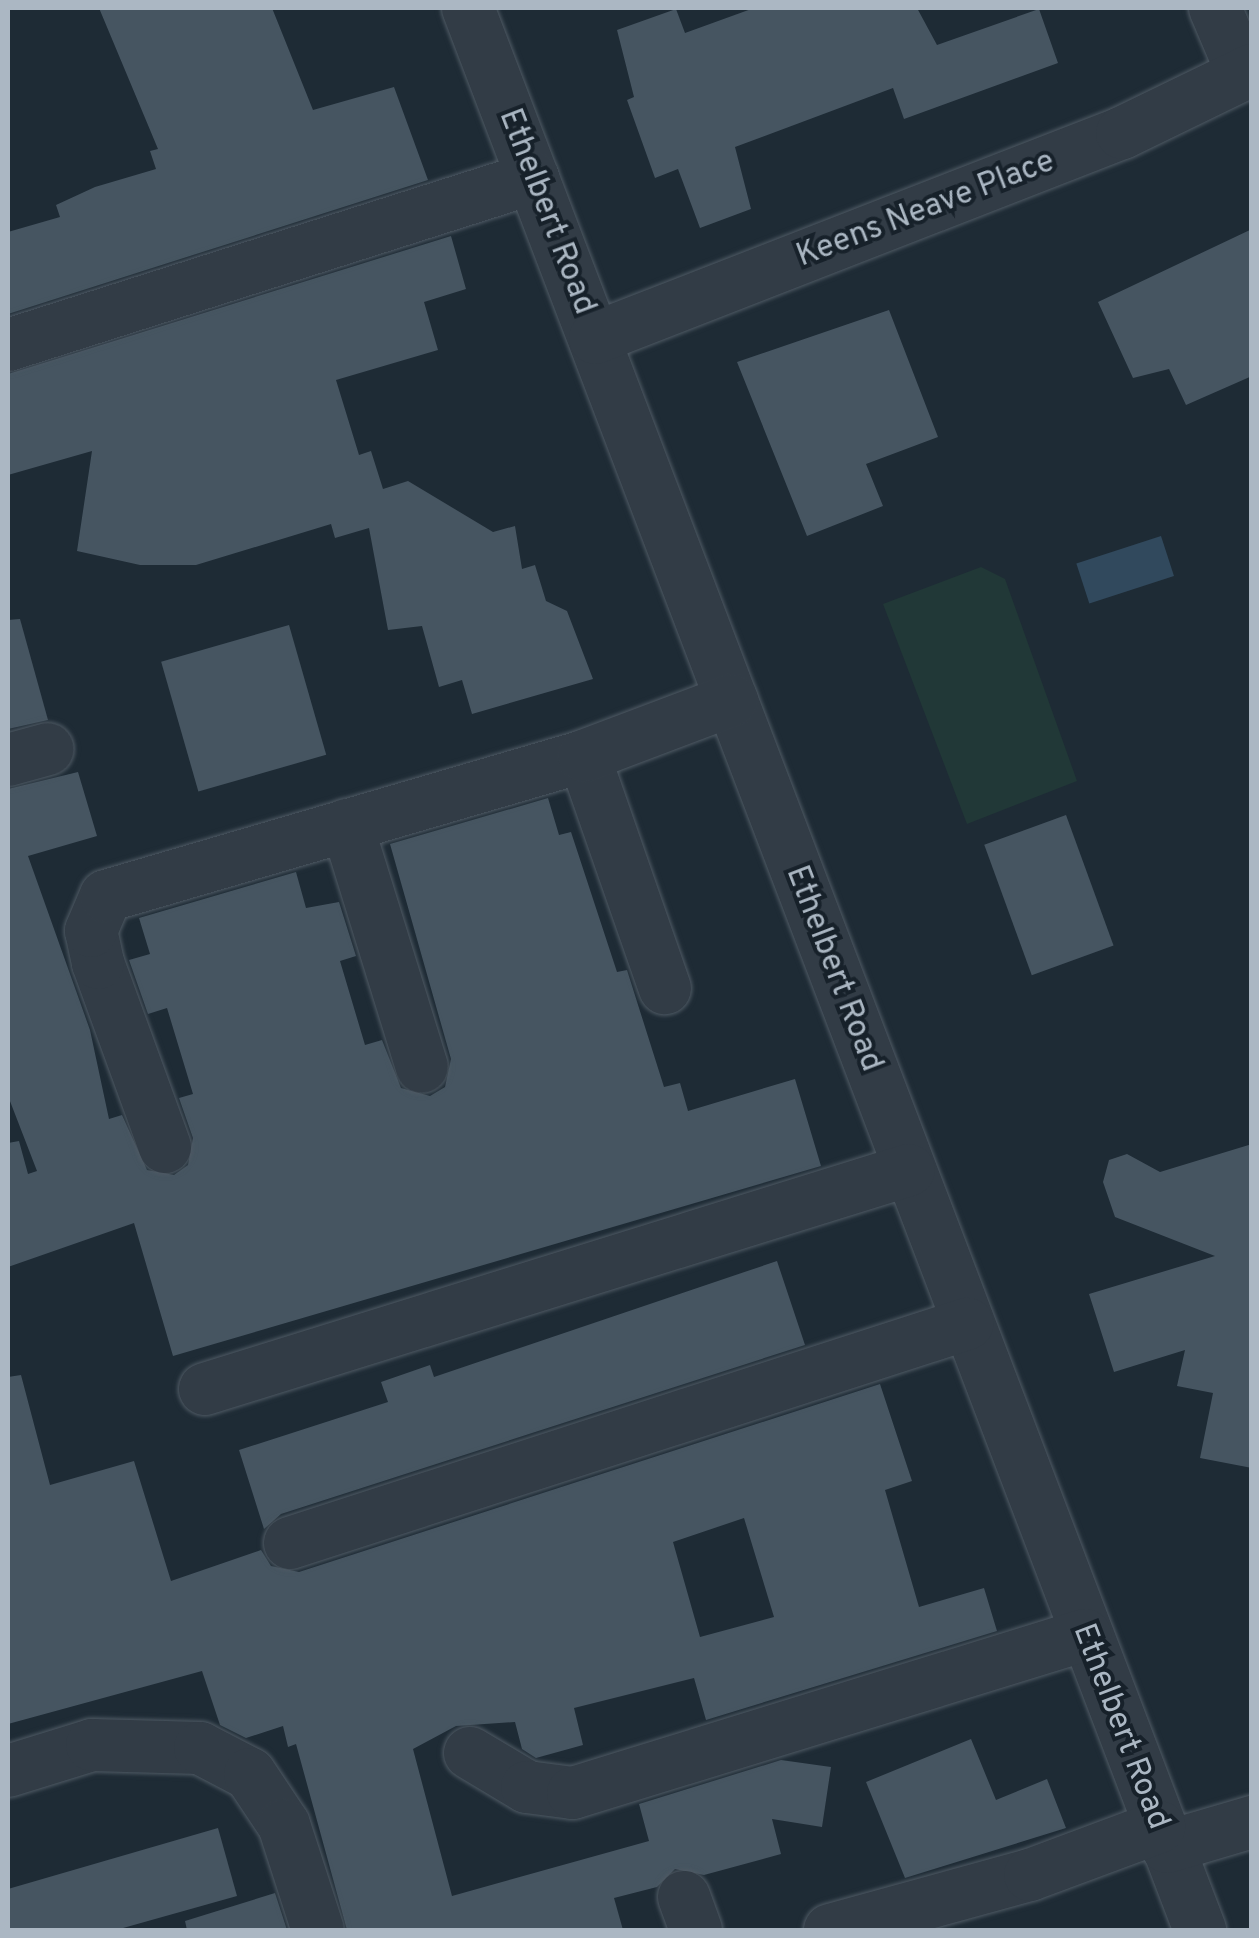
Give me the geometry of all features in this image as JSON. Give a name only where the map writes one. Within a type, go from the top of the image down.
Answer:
[{"type":"street","points":[[1215,8],[1247,72]]},
{"type":"street","name":"Ethelbert Road","points":[[478,13],[533,178],[1200,1930]]},
{"type":"street","name":"Keens Neave Place","points":[[595,338],[1122,133],[1247,72]]},
{"type":"street","points":[[8,345],[533,178]]},
{"type":"street","points":[[165,1147],[98,963],[95,912],[120,888],[584,756],[732,700]]},
{"type":"street","points":[[584,756],[665,988]]},
{"type":"street","points":[[347,825],[422,1067]]},
{"type":"street","points":[[205,1389],[909,1170]]},
{"type":"street","points":[[290,1544],[967,1324]]},
{"type":"street","points":[[470,1753],[528,1787],[573,1793],[1085,1635]]},
{"type":"street","points":[[8,1771],[92,1745],[200,1748],[250,1774],[284,1825],[318,1930]]},
{"type":"street","points":[[830,1930],[1163,1837],[1252,1822]]},
{"type":"green space","points":[[981,567],[1005,579],[1077,781],[967,824],[883,604]]},
{"type":"water","points":[[1161,536],[1174,576],[1089,603],[1076,564]]},
{"type":"building","points":[[99,8],[272,8],[313,110],[394,87],[428,180],[8,314],[8,232],[60,217],[56,205],[95,187],[156,169],[150,151],[158,149]]},
{"type":"building","points":[[754,8],[917,8],[937,45],[1039,9],[1058,63],[904,119],[893,88],[735,147],[751,209],[700,228],[678,169],[655,178],[627,100],[634,97],[617,30],[676,9],[685,33]]},
{"type":"building","points":[[1252,229],[1252,376],[1186,405],[1169,369],[1133,378],[1098,302]]},
{"type":"building","points":[[451,236],[466,289],[424,302],[438,350],[336,380],[359,455],[371,451],[383,489],[408,481],[493,532],[515,526],[522,569],[535,565],[546,601],[567,611],[593,679],[472,714],[462,680],[439,687],[422,626],[388,630],[369,528],[335,538],[331,524],[196,565],[140,565],[77,551],[92,451],[8,475],[8,374]]},
{"type":"building","points":[[889,310],[938,437],[866,464],[883,506],[807,536],[737,362]]},
{"type":"building","points":[[20,619],[48,720],[8,729],[8,620]]},
{"type":"building","points":[[289,625],[326,755],[198,791],[161,662]]},
{"type":"building","points":[[78,772],[97,836],[28,856],[90,1030],[109,1119],[122,1115],[147,1170],[174,1175],[188,1165],[193,1138],[179,1098],[193,1094],[167,1008],[148,1014],[129,960],[150,954],[139,918],[296,872],[306,908],[339,902],[356,956],[340,961],[365,1045],[382,1040],[401,1088],[430,1096],[445,1087],[451,1059],[390,844],[548,798],[559,835],[571,832],[617,972],[627,970],[664,1087],[680,1083],[688,1111],[795,1079],[821,1166],[173,1356],[134,1223],[8,1267],[8,1143],[19,1141],[28,1174],[37,1171],[8,1096],[8,789]]},
{"type":"building","points":[[1066,815],[1114,946],[1032,975],[984,845]]},
{"type":"building","points":[[1252,1144],[1252,1468],[1200,1458],[1213,1393],[1177,1386],[1185,1350],[1114,1372],[1089,1294],[1215,1256],[1115,1217],[1103,1182],[1109,1160],[1127,1154],[1160,1172]]},
{"type":"building","points":[[777,1261],[805,1345],[281,1514],[264,1529],[239,1450],[388,1402],[381,1382],[430,1365],[434,1377]]},
{"type":"building","points":[[21,1375],[50,1485],[134,1461],[171,1581],[261,1550],[271,1566],[299,1572],[880,1384],[912,1481],[885,1490],[919,1607],[984,1588],[997,1631],[706,1720],[694,1678],[574,1708],[583,1745],[536,1758],[522,1749],[515,1722],[456,1726],[413,1749],[452,1896],[649,1841],[639,1804],[781,1760],[831,1767],[822,1827],[772,1819],[781,1854],[704,1875],[675,1869],[657,1887],[614,1898],[623,1930],[347,1930],[296,1744],[288,1747],[283,1726],[246,1738],[220,1725],[202,1671],[8,1724],[8,1377]],"holes":[[[744,1518],[774,1617],[700,1637],[673,1542]]]},
{"type":"building","points":[[971,1739],[996,1800],[1047,1779],[1066,1828],[905,1878],[866,1782]]},
{"type":"building","points":[[218,1828],[237,1896],[116,1930],[8,1930],[8,1889]]},
{"type":"building","points":[[275,1893],[287,1930],[187,1930],[185,1921]]}]
